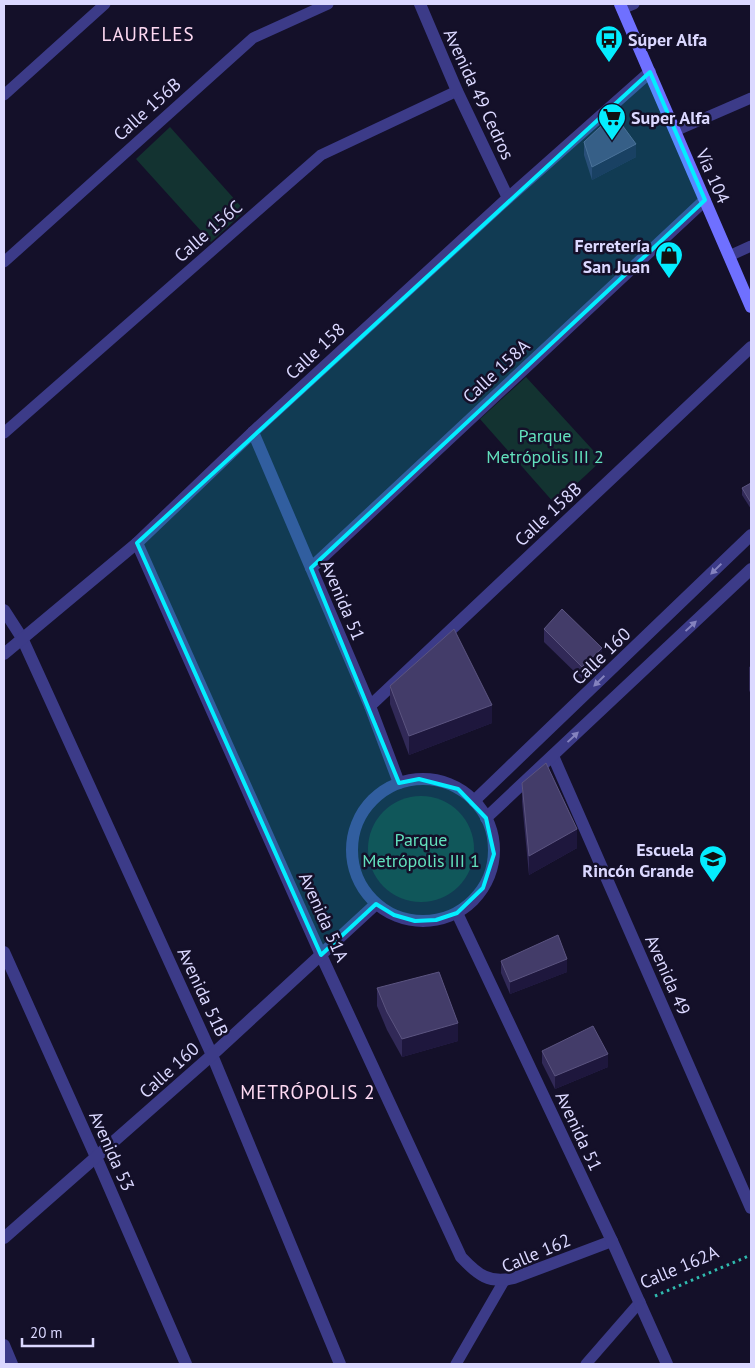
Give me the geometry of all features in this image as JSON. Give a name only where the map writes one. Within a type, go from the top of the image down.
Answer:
[{"type":"main road","name":"Vía 104","points":[[621,6],[751,306]]},
{"type":"street","name":"Avenida 49 Cedros","points":[[420,4],[457,90],[508,198]]},
{"type":"street","name":"Calle 158","points":[[4,654],[137,543],[253,432],[508,198],[650,72]]},
{"type":"street","name":"Calle 158A","points":[[310,568],[705,200]]},
{"type":"street","name":"Calle 158B","points":[[370,706],[751,347]]},
{"type":"street","name":"Avenida 51","points":[[253,432],[370,706],[399,783]]},
{"type":"street","name":"Calle 160","points":[[474,802],[751,535]]},
{"type":"street","name":"Avenida 51A","points":[[137,543],[321,955],[461,1257],[473,1270],[487,1279],[504,1281]]},
{"type":"street","points":[[486,818],[751,569]]},
{"type":"street","name":"Avenida 51B","points":[[4,610],[22,638],[212,1055],[340,1364]]},
{"type":"street","name":"Avenida 49","points":[[553,756],[751,1208]]},
{"type":"street","points":[[419,779],[440,781],[458,789],[474,802],[486,818],[492,836],[494,854],[491,872],[483,888],[472,903],[457,913],[436,920],[415,921],[394,915],[376,904],[362,887],[354,868],[352,847],[356,826],[366,808],[381,793],[399,783],[419,779]]},
{"type":"street","name":"Calle 160","points":[[4,1238],[212,1055],[376,904]]},
{"type":"street","name":"Avenida 51","points":[[457,913],[612,1241],[640,1302],[664,1362]]},
{"type":"street","name":"Avenida 53","points":[[4,952],[186,1364]]},
{"type":"street","name":"Calle 162","points":[[504,1281],[612,1241]]},
{"type":"street","points":[[4,1345],[12,1364]]},
{"type":"lane","points":[[4,96],[105,4]]},
{"type":"lane","name":"Calle 156B","points":[[4,262],[253,38],[328,4]]},
{"type":"lane","points":[[621,6],[634,4]]},
{"type":"lane","name":"Calle 156C","points":[[4,433],[321,155],[457,90]]},
{"type":"lane","points":[[675,131],[751,98]]},
{"type":"lane","points":[[729,256],[751,246]]},
{"type":"lane","name":"Calle 162","points":[[456,1364],[504,1281]]},
{"type":"lane","name":"Calle 162A","points":[[586,1364],[640,1302]]},
{"type":"path","name":"Calle 162A","points":[[640,1302],[751,1255]]},
{"type":"highlighted area","points":[[650,72],[705,200],[311,568],[399,783],[419,779],[458,789],[486,818],[494,854],[483,888],[457,913],[436,920],[415,921],[394,915],[376,904],[321,955],[137,543]]},
{"type":"green space","points":[[170,127],[245,211],[211,242],[136,159]]},
{"type":"green space","name":"Parque Metrópolis III 2","points":[[526,377],[602,460],[555,504],[480,419]]},
{"type":"green space","name":"Parque Metrópolis III 1","points":[[421,796],[441,800],[459,811],[470,829],[474,849],[470,869],[459,887],[441,898],[421,902],[401,898],[383,887],[372,869],[368,849],[372,829],[383,811],[401,800]]},
{"type":"building","points":[[614,114],[636,144],[592,167],[584,142]]},
{"type":"building","points":[[751,483],[751,503],[742,488]]},
{"type":"building","points":[[562,609],[602,648],[582,667],[544,629]]},
{"type":"building","points":[[454,629],[492,705],[409,736],[390,686]]},
{"type":"building","points":[[546,763],[577,829],[529,856],[522,783]]},
{"type":"building","points":[[558,935],[567,959],[510,982],[501,961]]},
{"type":"building","points":[[439,972],[458,1023],[402,1039],[387,1012],[377,988]]},
{"type":"building","points":[[593,1026],[608,1054],[555,1076],[542,1051]]},
{"type":"place","name":"Súper Alfa","points":[[609,63]]},
{"type":"place","name":"Super Alfa","points":[[612,141]]},
{"type":"place","name":"Ferretería San Juan","points":[[669,279]]},
{"type":"place","name":"Escuela Rincón Grande","points":[[713,883]]},
{"type":"district","name":"LAURELES","points":[[148,34]]},
{"type":"district","name":"METRÓPOLIS 2","points":[[308,1092]]}]
